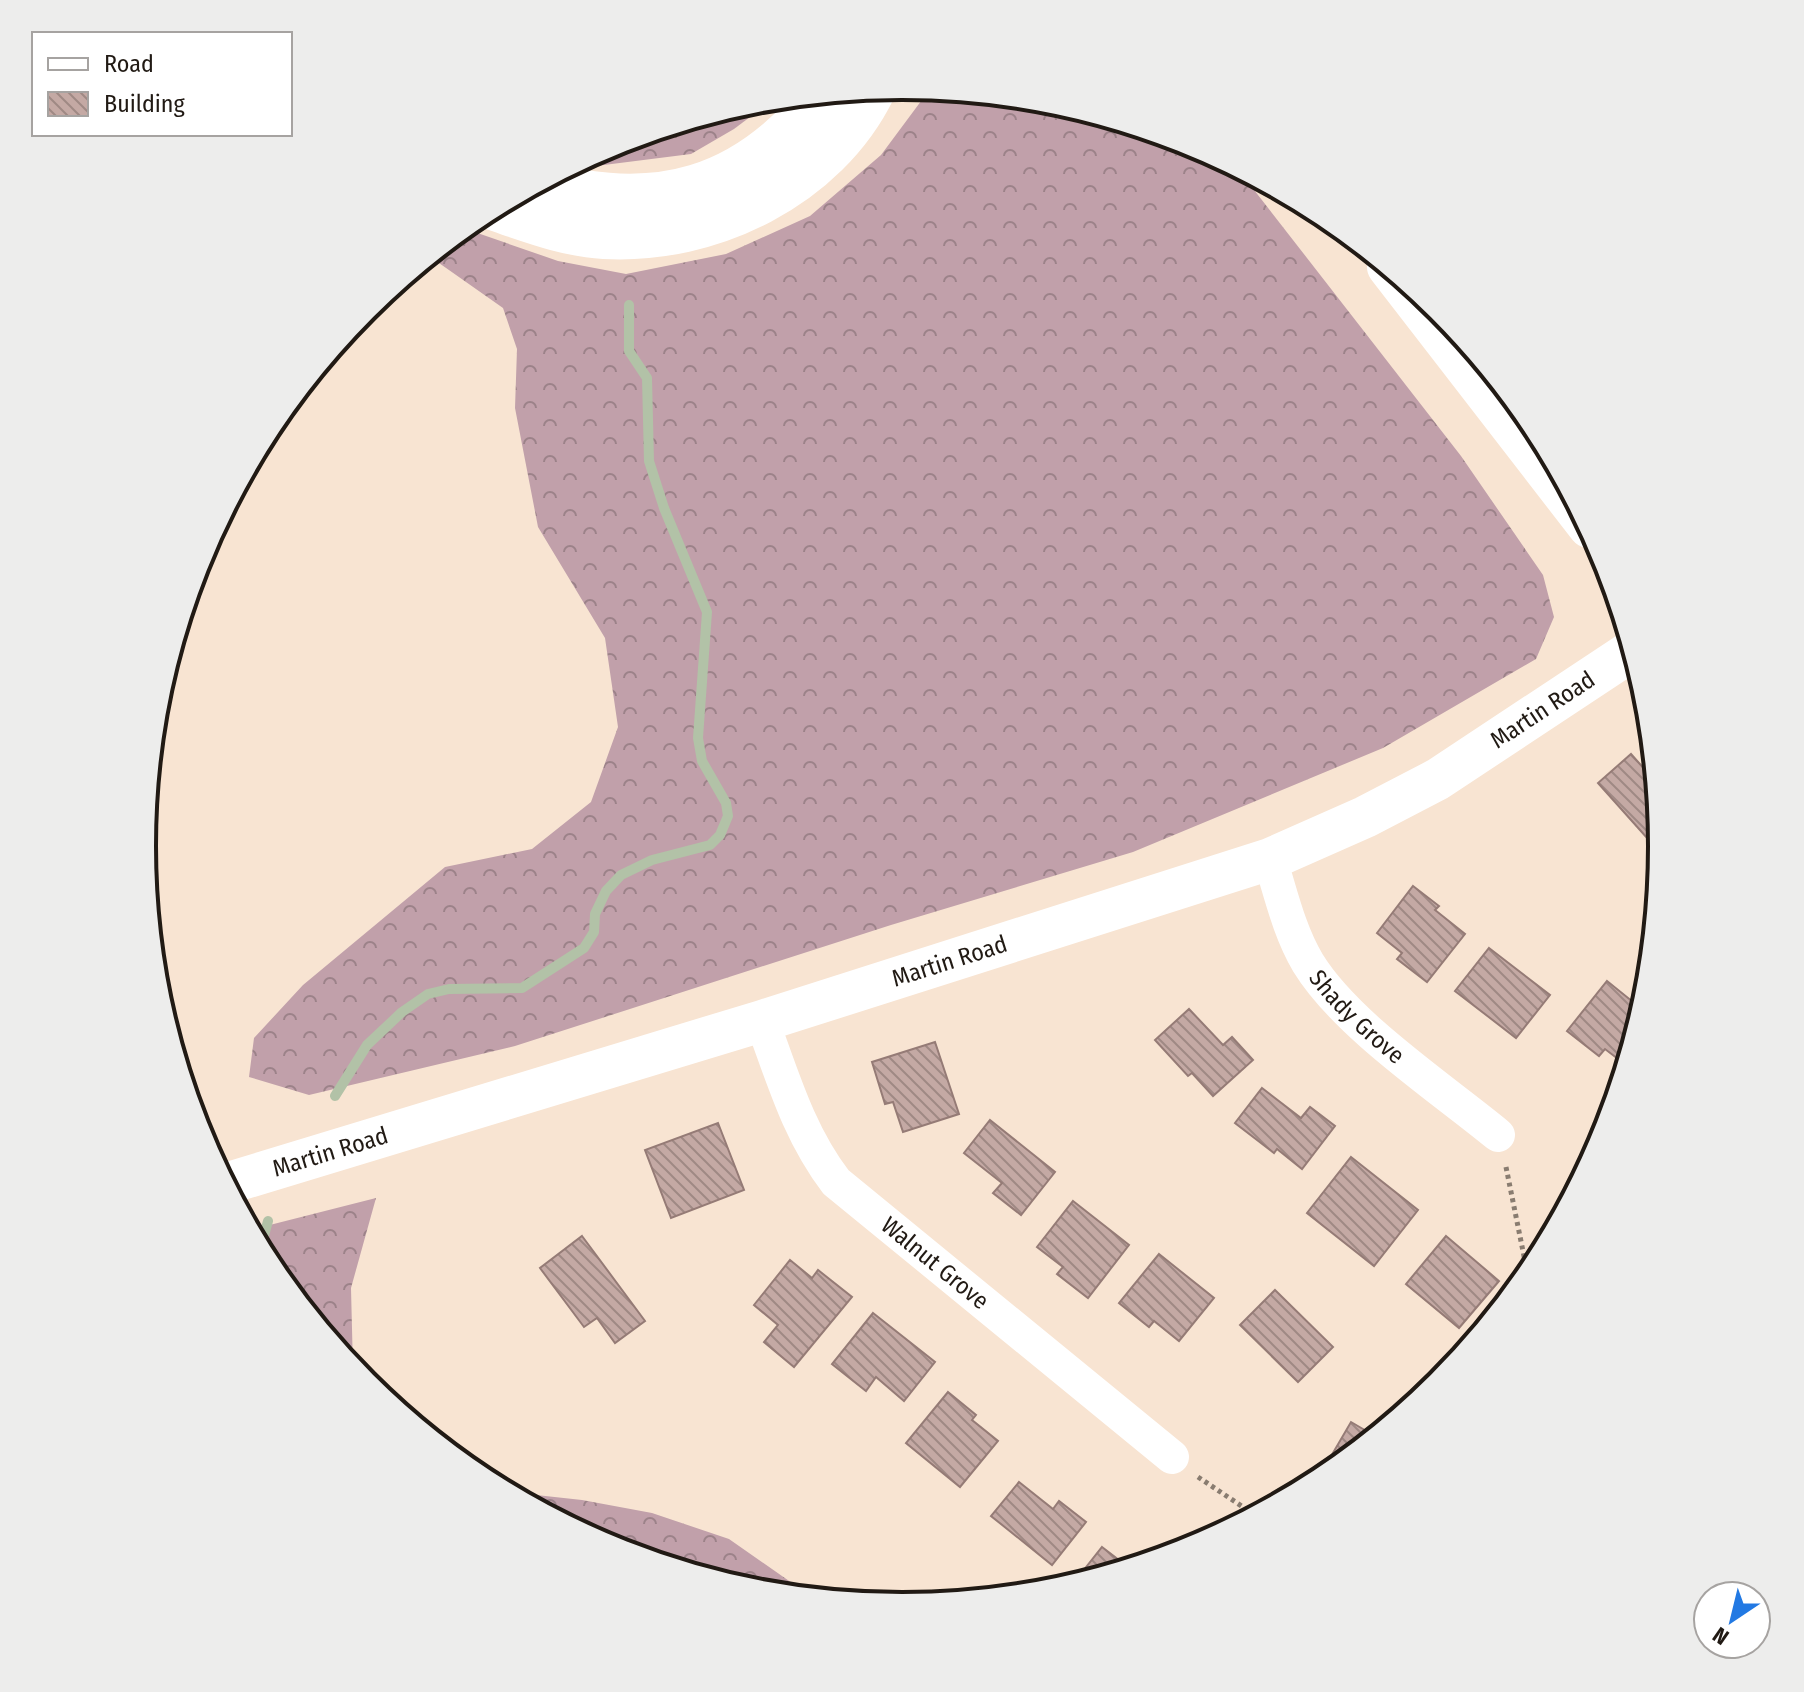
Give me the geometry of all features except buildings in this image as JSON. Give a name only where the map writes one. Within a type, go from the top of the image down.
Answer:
[{"type":"highway","points":[[508,213],[561,231],[604,237],[696,230],[775,195],[811,168],[868,101]]},
{"type":"highway","points":[[556,186],[612,198],[691,189],[725,176],[784,137],[812,105]]},
{"type":"street","points":[[1421,310],[1550,476]]},
{"type":"street","name":"Martin Road","points":[[236,1181],[762,1021],[1270,859],[1365,817],[1438,779],[1624,656]]},
{"type":"street","name":"Shady Grove","points":[[1270,859],[1294,935],[1310,965],[1334,996],[1498,1135]]},
{"type":"street","name":"Walnut Grove","points":[[762,1021],[799,1122],[815,1155],[836,1182],[1172,1457]]},
{"type":"path","points":[[1498,1135],[1524,1257]]},
{"type":"path","points":[[1172,1457],[1244,1509]]},
{"type":"green space","points":[[921,101],[999,106],[1095,125],[1142,140],[1253,188],[1461,456],[1543,575],[1554,617],[1536,659],[1383,748],[1133,852],[891,925],[515,1046],[309,1095],[249,1077],[254,1038],[303,985],[445,867],[532,849],[591,802],[618,727],[605,638],[538,527],[515,408],[517,349],[503,308],[438,262],[478,233],[558,261],[626,274],[726,254],[810,216],[881,155]]},
{"type":"green space","points":[[753,115],[691,154],[597,166],[662,140]]},
{"type":"green space","points":[[376,1198],[351,1288],[353,1351],[310,1300],[261,1227]]},
{"type":"green space","points":[[534,1495],[652,1513],[729,1539],[795,1584],[709,1567],[662,1552],[572,1515]]},
{"type":"waterway","points":[[335,1096],[367,1045],[402,1012],[428,994],[449,989],[522,988],[584,948],[594,932],[595,914],[606,891],[621,875],[652,860],[710,845],[720,835],[728,816],[726,803],[702,761],[698,738],[707,612],[664,508],[649,461],[647,378],[629,351],[629,305]]},
{"type":"waterway","points":[[265,1233],[268,1221]]}]
